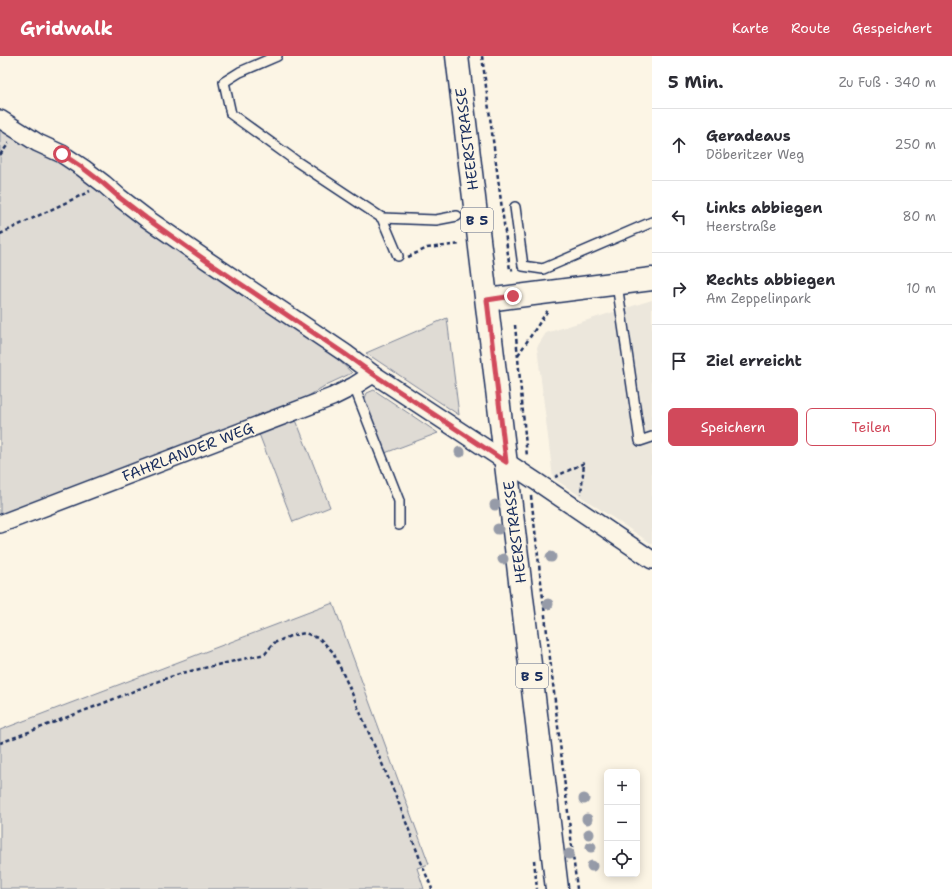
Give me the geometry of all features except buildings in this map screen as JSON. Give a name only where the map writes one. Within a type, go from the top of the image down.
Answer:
[{"type":"main road","name":"HEERSTRASSE","points":[[458,56],[557,889]]},
{"type":"main road","points":[[487,300],[652,279]]},
{"type":"street","points":[[0,119],[38,143],[62,154],[83,168],[146,218],[208,262],[652,560]]},
{"type":"street","name":"FAHRLANDER WEG","points":[[0,524],[332,397],[373,374]]},
{"type":"lane","points":[[277,56],[240,72],[224,82],[231,114],[296,161],[382,218],[436,220],[457,216]]},
{"type":"lane","points":[[515,207],[523,266],[542,269],[652,222]]},
{"type":"lane","points":[[382,218],[398,256]]},
{"type":"lane","points":[[617,284],[640,441],[652,437]]},
{"type":"lane","points":[[354,386],[399,501],[399,525]]},
{"type":"path","points":[[482,56],[510,270]]},
{"type":"path","points":[[0,234],[104,184]]},
{"type":"path","points":[[398,256],[409,257],[427,248],[461,244]]},
{"type":"path","points":[[518,356],[561,291]]},
{"type":"path","points":[[515,325],[534,481],[577,889]]},
{"type":"path","points":[[534,481],[584,463],[580,511]]},
{"type":"path","points":[[0,742],[161,680],[265,654],[274,643],[290,636],[305,633],[320,639],[333,652],[351,690],[398,801],[432,889]]},
{"type":"shaded area","points":[[0,128],[81,170],[327,349],[352,373],[326,385],[302,400],[0,517]]},
{"type":"shaded area","points":[[652,300],[652,544],[553,478],[537,347],[546,333]]},
{"type":"shaded area","points":[[447,318],[459,415],[366,353]]},
{"type":"shaded area","points":[[374,390],[438,433],[385,453],[364,401],[367,393]]},
{"type":"shaded area","points":[[296,420],[330,507],[293,522],[259,434]]},
{"type":"shaded area","points":[[333,603],[429,864],[417,868],[424,889],[0,889],[0,730]]},
{"type":"route","points":[[62,154],[83,168],[146,218],[208,262],[506,462],[487,300],[513,296]]}]
